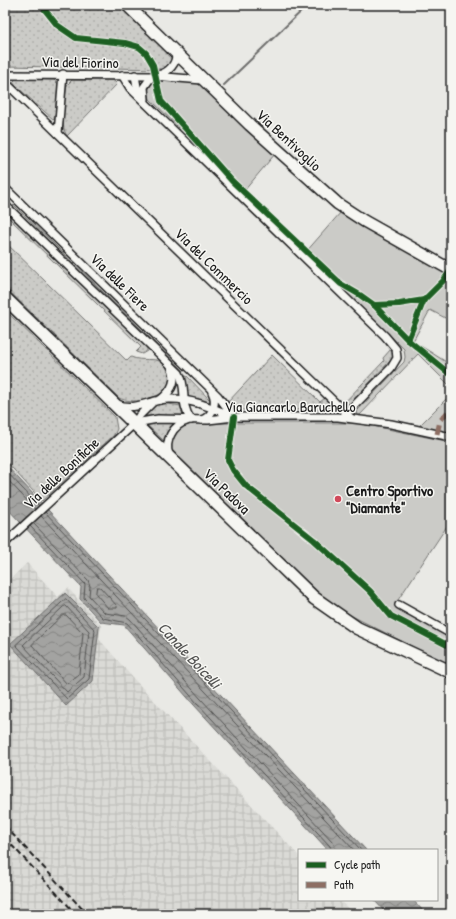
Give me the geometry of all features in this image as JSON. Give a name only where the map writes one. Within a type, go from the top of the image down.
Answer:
[{"type":"main road","name":"Via Padova","points":[[5,298],[135,423],[298,584],[323,606],[370,635],[451,672]]},
{"type":"street","name":"Via Bentivoglio","points":[[127,5],[255,130],[338,204],[364,221],[451,270]]},
{"type":"street","points":[[173,66],[176,59],[176,52]]},
{"type":"street","points":[[145,100],[144,88],[153,76],[163,73],[180,62],[188,64],[184,73],[178,78]]},
{"type":"street","points":[[58,134],[63,74]]},
{"type":"street","name":"Via del Fiorino","points":[[5,75],[135,75],[205,80]]},
{"type":"street","points":[[122,75],[127,85],[396,349],[397,358],[391,368],[349,416]]},
{"type":"street","points":[[135,75],[137,87],[150,106]]},
{"type":"street","name":"Via del Commercio","points":[[5,82],[349,416]]},
{"type":"street","name":"Via delle Fiere","points":[[5,188],[210,388],[234,417]]},
{"type":"street","points":[[5,201],[12,194]]},
{"type":"street","name":"Via delle Fiere","points":[[5,205],[179,373],[183,381],[184,406],[191,420]]},
{"type":"street","points":[[160,400],[168,394],[173,386],[174,371],[170,364]]},
{"type":"street","points":[[210,388],[214,399],[213,409]]},
{"type":"street","points":[[113,402],[134,408],[160,400],[184,400],[234,417]]},
{"type":"street","name":"Via delle Bonifiche","points":[[5,543],[135,423],[139,416],[153,402]]},
{"type":"street","name":"Via Giancarlo Baruchello","points":[[200,420],[206,418],[213,409]]},
{"type":"street","name":"Via Giancarlo Baruchello","points":[[135,423],[148,420],[200,420],[234,417],[349,416],[409,427],[451,437]]},
{"type":"street","points":[[169,457],[167,446],[171,435],[182,423],[191,420]]},
{"type":"street","points":[[398,605],[451,634]]},
{"type":"shaded area","points":[[5,5],[117,5],[167,49],[172,56],[168,64],[161,69],[5,66]]},
{"type":"shaded area","points":[[16,79],[54,80],[58,84],[54,120],[15,85],[13,82]]},
{"type":"shaded area","points":[[72,80],[113,80],[117,84],[67,136],[63,125],[63,111],[67,85]]},
{"type":"shaded area","points":[[162,81],[198,81],[275,154],[244,191],[150,99],[148,91],[151,83]]},
{"type":"shaded area","points":[[14,205],[184,371],[182,373],[12,207]]},
{"type":"shaded area","points":[[5,211],[143,344],[147,348],[147,351],[142,354],[136,352],[141,347],[9,218],[5,221]]},
{"type":"shaded area","points":[[341,212],[451,274],[451,321],[430,310],[413,341],[451,365],[451,387],[418,354],[360,415],[357,415],[356,412],[404,362],[405,357],[404,349],[305,253]]},
{"type":"shaded area","points":[[5,242],[127,361],[131,357],[161,362],[169,371],[171,380],[168,387],[161,394],[140,401],[129,401],[119,398],[5,287]]},
{"type":"shaded area","points":[[5,310],[115,417],[117,429],[114,435],[42,501],[5,460]]},
{"type":"shaded area","points":[[391,349],[393,353],[392,359],[349,404],[342,405],[384,361],[383,358]]},
{"type":"shaded area","points":[[272,355],[320,402],[325,398],[333,408],[330,410],[240,410],[234,409],[227,403]]},
{"type":"shaded area","points":[[187,376],[210,400],[210,403],[186,398],[185,377]]},
{"type":"shaded area","points":[[451,394],[451,434],[419,426]]},
{"type":"shaded area","points":[[162,403],[181,406],[185,417],[145,416],[149,408]]},
{"type":"shaded area","points":[[177,421],[167,432],[164,441],[146,424]]},
{"type":"shaded area","points":[[189,423],[358,423],[451,442],[451,520],[394,606],[451,638],[451,666],[346,613],[316,591],[170,448],[175,432]]},
{"type":"shaded area","points":[[27,563],[58,597],[68,588],[101,625],[99,639],[133,678],[298,855],[298,901],[341,901],[353,914],[5,914],[5,584]]},
{"type":"water","points":[[5,464],[365,849],[327,849],[194,705],[124,625],[101,622],[80,599],[81,587],[5,506]]},
{"type":"water","points":[[65,593],[99,627],[93,681],[66,706],[10,644]]},
{"type":"water","points":[[375,901],[414,901],[426,914],[387,914]]},
{"type":"waterway","points":[[224,85],[308,5]]},
{"type":"railway","points":[[5,826],[87,914]]},
{"type":"railway","points":[[5,838],[76,914]]},
{"type":"marked path","points":[[437,434],[440,421],[451,408]]},
{"type":"cycle path","points":[[41,5],[57,25],[76,38],[125,43],[139,47],[146,53],[153,65],[161,101],[232,181],[341,284],[374,305],[408,340],[451,375]]},
{"type":"cycle path","points":[[408,340],[424,300],[443,281],[451,270]]},
{"type":"cycle path","points":[[374,305],[399,304],[424,300]]},
{"type":"cycle path","points":[[234,417],[228,460],[233,470],[246,486],[314,540],[370,591],[391,616],[451,647]]},
{"type":"place","name":"Centro Sportivo \"Diamante\"","points":[[338,499]]},
{"type":"water label","name":"Canale Boicelli","points":[[190,655]]}]
